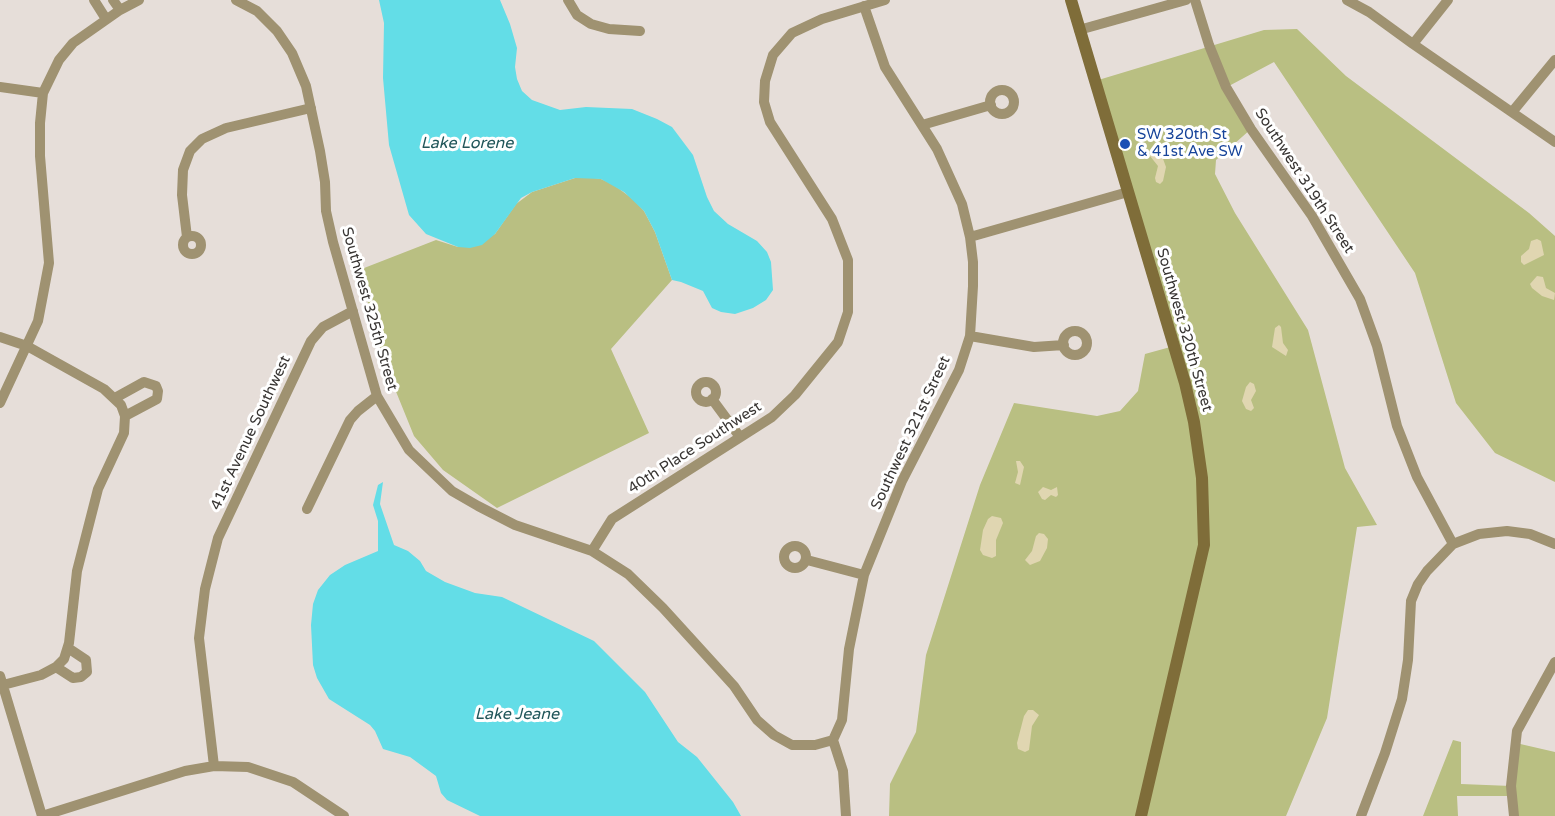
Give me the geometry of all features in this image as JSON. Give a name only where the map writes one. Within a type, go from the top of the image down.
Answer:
[{"type":"main road","name":"Southwest 320th Street","points":[[1071,0],[1185,383],[1194,422],[1202,478],[1204,545],[1141,816]]},
{"type":"street","points":[[94,0],[106,19]]},
{"type":"street","points":[[113,0],[120,10]]},
{"type":"street","points":[[0,403],[38,321],[49,263],[40,156],[43,93],[59,60],[73,43],[106,19],[139,0]]},
{"type":"street","name":"Southwest 325th Street","points":[[236,0],[257,11],[278,32],[292,53],[306,86],[325,182],[326,211],[333,242],[377,396],[409,450],[452,491],[515,525],[592,551],[628,574],[663,608],[735,686],[757,720],[774,735],[792,744],[815,745],[833,740]]},
{"type":"street","points":[[568,0],[577,15],[591,24],[609,29],[640,31]]},
{"type":"street","points":[[864,6],[885,0]]},
{"type":"street","points":[[1079,30],[1186,0]]},
{"type":"street","name":"Southwest 319th Street","points":[[1195,0],[1209,45],[1226,87],[1251,129],[1312,216],[1360,299],[1377,346],[1397,426],[1417,477],[1453,544]]},
{"type":"street","points":[[1347,0],[1369,12],[1555,142]]},
{"type":"street","points":[[1413,44],[1448,0]]},
{"type":"street","name":"40th Place Southwest","points":[[592,551],[612,519],[772,417],[795,395],[838,342],[848,312],[848,260],[840,237],[824,205],[770,123],[763,92],[769,63],[785,40],[810,23],[864,6]]},
{"type":"street","name":"Southwest 321st Street","points":[[833,740],[842,720],[849,649],[864,575],[902,481],[959,370],[970,336],[974,286],[970,237],[962,204],[937,149],[885,68],[864,6]]},
{"type":"street","points":[[1513,111],[1555,60]]},
{"type":"street","points":[[0,87],[43,93]]},
{"type":"street","points":[[922,125],[991,105]]},
{"type":"street","points":[[187,237],[184,232],[183,170],[190,151],[201,139],[226,128],[311,108]]},
{"type":"street","points":[[970,237],[1128,192]]},
{"type":"street","name":"41st Avenue Southwest","points":[[214,766],[199,638],[205,589],[218,538],[311,341],[323,327],[353,311]]},
{"type":"street","points":[[970,336],[1034,347],[1064,345]]},
{"type":"street","points":[[0,337],[27,346],[104,389],[120,406],[124,433],[98,489],[77,571],[68,648],[64,659],[56,667],[41,675],[1,681],[42,816],[185,771],[214,766],[248,767],[292,782],[326,802],[344,816]]},
{"type":"street","points":[[144,382],[156,386],[157,399],[120,406],[144,382]]},
{"type":"street","points":[[307,509],[350,420],[377,396]]},
{"type":"street","points":[[712,399],[740,437]]},
{"type":"street","points":[[1361,816],[1386,753],[1402,699],[1408,660],[1411,601],[1418,584],[1427,571],[1453,544],[1479,534],[1507,531],[1530,534],[1555,544]]},
{"type":"street","points":[[807,560],[864,575]]},
{"type":"street","points":[[56,667],[73,678],[81,677],[87,672],[86,660],[68,648]]},
{"type":"street","points":[[1514,816],[1511,786],[1517,731],[1555,662]]},
{"type":"street","points":[[833,740],[843,771],[846,816]]},
{"type":"green space","points":[[1297,29],[1346,76],[1529,213],[1555,236],[1555,482],[1495,453],[1456,403],[1415,273],[1274,62],[1227,87],[1251,129],[1216,160],[1215,174],[1235,213],[1308,330],[1345,468],[1377,525],[1357,527],[1327,718],[1286,816],[889,816],[890,784],[916,732],[926,655],[980,485],[1014,403],[1097,416],[1120,411],[1138,391],[1145,354],[1174,346],[1095,81],[1264,30]]},
{"type":"green space","points":[[575,178],[601,179],[614,185],[644,211],[655,232],[672,280],[611,349],[649,433],[497,508],[443,470],[414,436],[384,362],[359,270],[436,240],[458,247],[495,234],[516,204],[532,192]]},
{"type":"green space","points":[[1453,740],[1461,742],[1461,784],[1511,786],[1516,743],[1555,752],[1555,816],[1514,816],[1510,796],[1457,796],[1458,816],[1423,816]]},
{"type":"sand","points":[[1155,145],[1162,148],[1166,167],[1163,181],[1160,184],[1155,178],[1158,166],[1150,156]]},
{"type":"sand","points":[[1537,239],[1541,241],[1544,255],[1524,265],[1521,262],[1521,256],[1529,249],[1531,241]]},
{"type":"sand","points":[[1537,276],[1543,277],[1546,288],[1555,293],[1554,300],[1542,296],[1532,288],[1530,284]]},
{"type":"sand","points":[[1279,325],[1283,343],[1288,350],[1286,356],[1272,347],[1275,328]]},
{"type":"sand","points":[[1250,382],[1254,384],[1256,391],[1251,400],[1254,408],[1251,411],[1246,409],[1242,401]]},
{"type":"sand","points":[[1016,461],[1020,461],[1024,467],[1020,485],[1015,483],[1018,472]]},
{"type":"sand","points":[[1043,487],[1051,490],[1057,487],[1058,495],[1042,499],[1038,492]]},
{"type":"sand","points":[[992,516],[1001,518],[1003,523],[996,540],[996,556],[992,558],[983,555],[980,550],[983,530]]},
{"type":"sand","points":[[1039,533],[1044,534],[1048,539],[1047,548],[1040,561],[1030,565],[1025,560],[1032,551]]},
{"type":"sand","points":[[1028,710],[1033,710],[1039,715],[1032,726],[1029,750],[1025,752],[1018,749],[1017,743],[1024,716]]},
{"type":"water","name":"Lake Lorene","points":[[379,0],[500,0],[517,48],[515,67],[517,79],[522,91],[532,100],[560,110],[586,107],[632,109],[672,127],[693,155],[714,211],[728,224],[757,241],[767,252],[771,262],[773,290],[766,300],[753,308],[735,314],[721,312],[712,308],[703,291],[672,280],[655,232],[644,211],[624,192],[601,179],[575,178],[532,192],[521,198],[495,234],[482,245],[470,248],[458,247],[426,234],[409,215],[389,145],[383,78],[384,23]]},
{"type":"water","name":"Lake Jeane","points":[[383,482],[380,504],[394,545],[408,551],[420,561],[426,571],[445,582],[475,593],[502,597],[594,641],[645,692],[678,742],[697,757],[733,802],[741,816],[480,816],[447,800],[441,793],[436,776],[410,757],[383,749],[370,725],[329,699],[317,678],[313,665],[311,625],[313,604],[318,590],[330,575],[345,565],[378,551],[378,521],[373,505],[378,485]]},
{"type":"place","name":"SW 320th St & 41st Ave SW","points":[[1125,144]]}]
